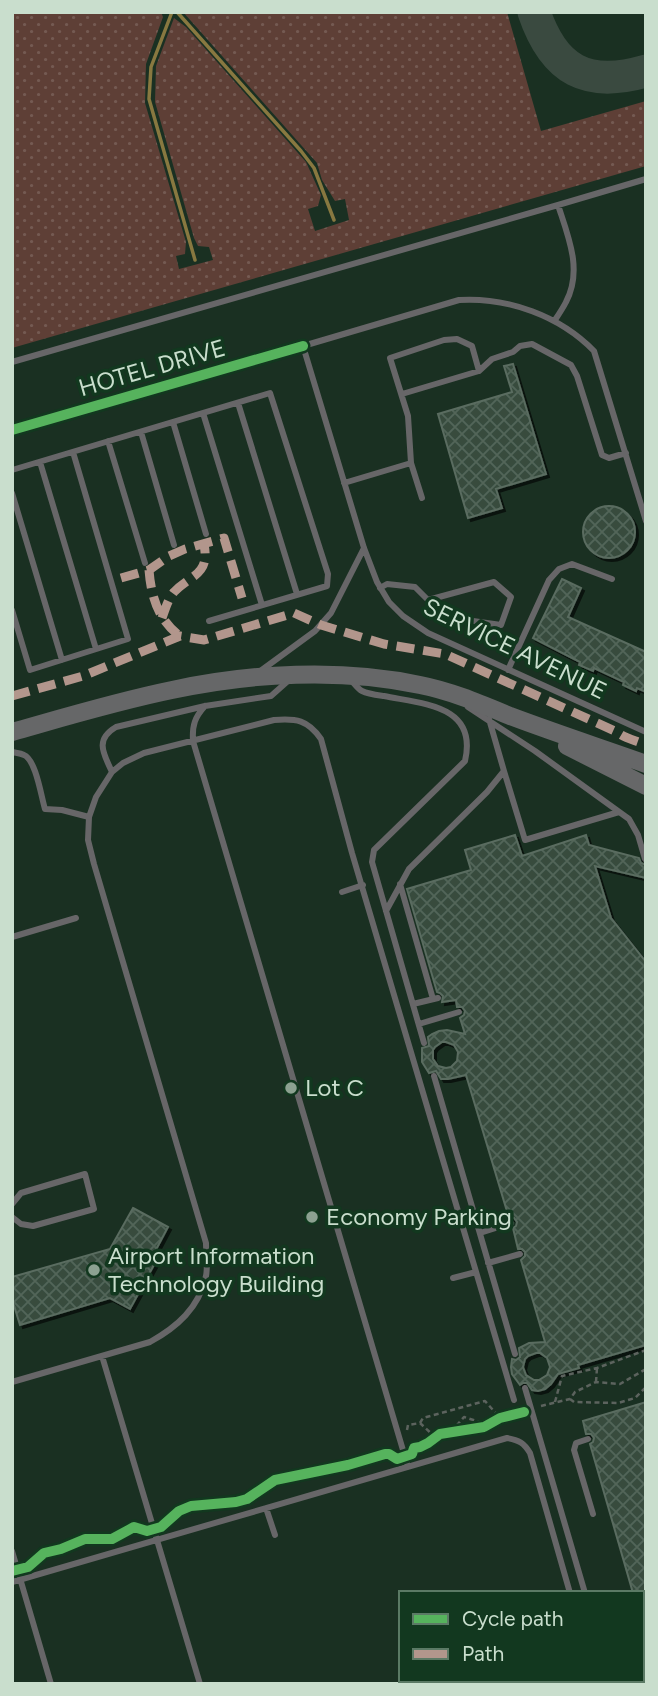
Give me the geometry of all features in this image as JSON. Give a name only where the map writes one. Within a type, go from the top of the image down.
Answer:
[{"type":"main road","points":[[12,732],[171,690],[251,677],[386,678],[423,685],[469,699],[646,764]]},
{"type":"main road","points":[[512,716],[646,788]]},
{"type":"street","name":"HOTEL DRIVE","points":[[12,430],[303,346]]},
{"type":"lane","points":[[12,362],[646,179]]},
{"type":"lane","points":[[555,320],[568,300],[574,262],[558,205]]},
{"type":"lane","points":[[303,346],[459,300],[501,302],[555,320],[594,351],[646,521]]},
{"type":"lane","points":[[422,498],[411,463],[408,416],[390,358],[444,340],[457,339],[472,346],[479,370]]},
{"type":"lane","points":[[402,394],[479,370],[492,359],[513,352],[520,346],[532,344],[571,365],[577,376],[601,455],[609,458],[626,453]]},
{"type":"lane","name":"SERVICE AVENUE","points":[[303,346],[364,548],[377,582],[389,602],[402,616],[428,633],[646,732]]},
{"type":"lane","points":[[12,470],[270,393],[328,574],[327,586],[209,621]]},
{"type":"lane","points":[[238,402],[297,594]]},
{"type":"lane","points":[[203,413],[262,605]]},
{"type":"lane","points":[[173,422],[206,534]]},
{"type":"lane","points":[[141,432],[174,545]]},
{"type":"lane","points":[[108,441],[145,563]]},
{"type":"lane","points":[[12,610],[30,670],[128,639],[73,452]]},
{"type":"lane","points":[[40,462],[96,649]]},
{"type":"lane","points":[[344,483],[411,463]]},
{"type":"lane","points":[[12,493],[62,660]]},
{"type":"lane","points":[[251,677],[315,631],[331,613],[364,548]]},
{"type":"lane","points":[[508,670],[549,580],[559,569],[572,564],[612,579]]},
{"type":"lane","points":[[380,587],[387,584],[415,587],[428,600],[445,617],[501,625],[511,597],[494,583],[428,600]]},
{"type":"lane","points":[[112,772],[103,751],[102,741],[107,733],[116,727],[205,706],[271,696],[293,676]]},
{"type":"lane","points":[[346,676],[363,691],[439,708],[456,717],[465,729],[468,747],[465,761],[374,850],[372,862],[424,1043]]},
{"type":"lane","points":[[441,691],[489,719],[629,819],[638,835],[645,859]]},
{"type":"lane","points":[[205,706],[192,725],[193,741],[408,1467]]},
{"type":"lane","points":[[12,1382],[150,1342],[170,1331],[188,1315],[200,1295],[207,1274],[206,1243],[88,841],[89,817],[96,797],[112,772],[122,763],[144,753],[275,720],[290,719],[309,725],[321,739],[514,1400]]},
{"type":"lane","points":[[489,719],[525,840],[619,812]]},
{"type":"lane","points":[[12,752],[26,755],[34,764],[45,809],[89,817]]},
{"type":"lane","points":[[386,911],[409,869],[487,792],[504,771]]},
{"type":"lane","points":[[400,884],[435,998],[413,1004]]},
{"type":"lane","points":[[342,892],[363,885]]},
{"type":"lane","points":[[12,937],[76,918]]},
{"type":"lane","points":[[419,1024],[459,1012]]},
{"type":"lane","points":[[434,1076],[515,1354]]},
{"type":"lane","points":[[12,1204],[21,1193],[85,1174],[94,1209],[33,1226],[21,1224],[12,1217]]},
{"type":"lane","points":[[480,1233],[511,1223]]},
{"type":"lane","points":[[488,1263],[520,1254]]},
{"type":"lane","points":[[453,1278],[476,1272]]},
{"type":"lane","points":[[103,1356],[200,1684]]},
{"type":"lane","points":[[525,1388],[584,1591]]},
{"type":"lane","points":[[12,1582],[507,1438],[525,1445],[530,1453],[569,1591]]},
{"type":"lane","points":[[588,1439],[576,1443],[574,1450],[593,1514]]},
{"type":"lane","points":[[266,1508],[275,1535]]},
{"type":"lane","points":[[12,1551],[51,1684]]},
{"type":"path","points":[[562,1376],[597,1368],[646,1347]]},
{"type":"path","points":[[596,1382],[597,1368]]},
{"type":"path","points":[[536,1408],[569,1399],[575,1392],[596,1382],[620,1384],[646,1369]]},
{"type":"path","points":[[555,1402],[564,1370]]},
{"type":"path","points":[[569,1399],[574,1402],[618,1403],[635,1398],[646,1387]]},
{"type":"path","points":[[409,1438],[408,1425],[420,1423],[423,1418],[485,1401],[500,1418]]},
{"type":"path","points":[[461,1408],[464,1417]]},
{"type":"path","points":[[420,1423],[432,1440],[440,1434],[484,1427],[512,1415]]},
{"type":"path","points":[[464,1417],[489,1425]]},
{"type":"path","points":[[451,1432],[464,1417]]},
{"type":"shaded area","points":[[12,12],[161,12],[163,17],[146,64],[145,103],[186,242],[185,254],[176,256],[179,269],[213,260],[209,247],[198,246],[194,238],[155,102],[156,66],[174,18],[186,27],[306,162],[321,195],[318,206],[308,209],[315,231],[349,220],[345,199],[335,201],[322,180],[317,163],[183,12],[507,12],[541,131],[646,101],[646,166],[12,348]]},
{"type":"building","points":[[513,364],[546,474],[496,489],[502,508],[468,518],[438,414],[512,392],[504,366]]},
{"type":"building","points":[[609,506],[628,513],[635,532],[628,551],[609,558],[590,551],[583,532],[590,513]]},
{"type":"building","points":[[562,579],[581,588],[568,617],[646,652],[646,692],[623,685],[624,682],[594,668],[593,671],[579,665],[580,662],[533,638]]},
{"type":"building","points":[[515,835],[522,856],[586,835],[589,845],[639,858],[641,863],[646,865],[646,878],[595,866],[611,918],[646,962],[646,1345],[578,1365],[579,1368],[558,1374],[551,1384],[538,1391],[532,1390],[527,1383],[520,1385],[512,1374],[512,1359],[520,1357],[519,1348],[529,1343],[545,1342],[521,1260],[525,1252],[518,1249],[513,1228],[517,1222],[514,1218],[509,1218],[466,1075],[441,1079],[436,1071],[429,1073],[422,1062],[422,1048],[429,1046],[428,1037],[432,1034],[447,1030],[465,1034],[460,1018],[465,1011],[462,1007],[457,1007],[456,1000],[442,1002],[443,996],[437,992],[407,889],[471,870],[465,850]],"holes":[[[442,1042],[454,1045],[458,1052],[457,1061],[451,1067],[438,1066],[433,1059],[433,1050]],[[536,1353],[547,1358],[550,1367],[547,1375],[539,1380],[526,1375],[523,1367],[525,1359]]]},
{"type":"building","name":"Airport Information Technology Building","points":[[133,1208],[168,1227],[150,1261],[155,1263],[130,1309],[110,1298],[20,1325],[12,1299],[12,1277],[110,1249]]},
{"type":"building","points":[[646,1402],[646,1593],[632,1591],[590,1444],[594,1438],[591,1434],[586,1434],[583,1421]]},
{"type":"waterway","points":[[172,12],[151,67],[149,99],[195,260]]},
{"type":"waterway","points":[[177,12],[314,168],[334,220]]},
{"type":"taxiway","points":[[534,12],[552,48],[575,70],[606,77],[646,71]]},
{"type":"marked path","points":[[121,578],[149,570],[185,549],[224,538],[242,598]]},
{"type":"marked path","points":[[162,618],[174,592],[202,569],[204,544]]},
{"type":"marked path","points":[[149,570],[157,607],[166,623],[180,636]]},
{"type":"marked path","points":[[12,696],[83,676],[180,636],[204,640],[294,613],[321,625],[384,644],[445,654],[646,745]]},
{"type":"cycle path","points":[[12,430],[303,346]]},
{"type":"cycle path","points":[[12,1571],[28,1567],[44,1553],[85,1539],[112,1539],[134,1527],[147,1531],[161,1527],[179,1511],[191,1506],[236,1502],[247,1499],[275,1480],[348,1465],[385,1454],[397,1459],[412,1454],[414,1448],[428,1443],[440,1434],[484,1427],[500,1418],[524,1412]]},
{"type":"place","name":"Lot C","points":[[291,1088]]},
{"type":"place","name":"Economy Parking","points":[[312,1217]]},
{"type":"place","name":"Airport Information Technology Building","points":[[94,1270]]}]
